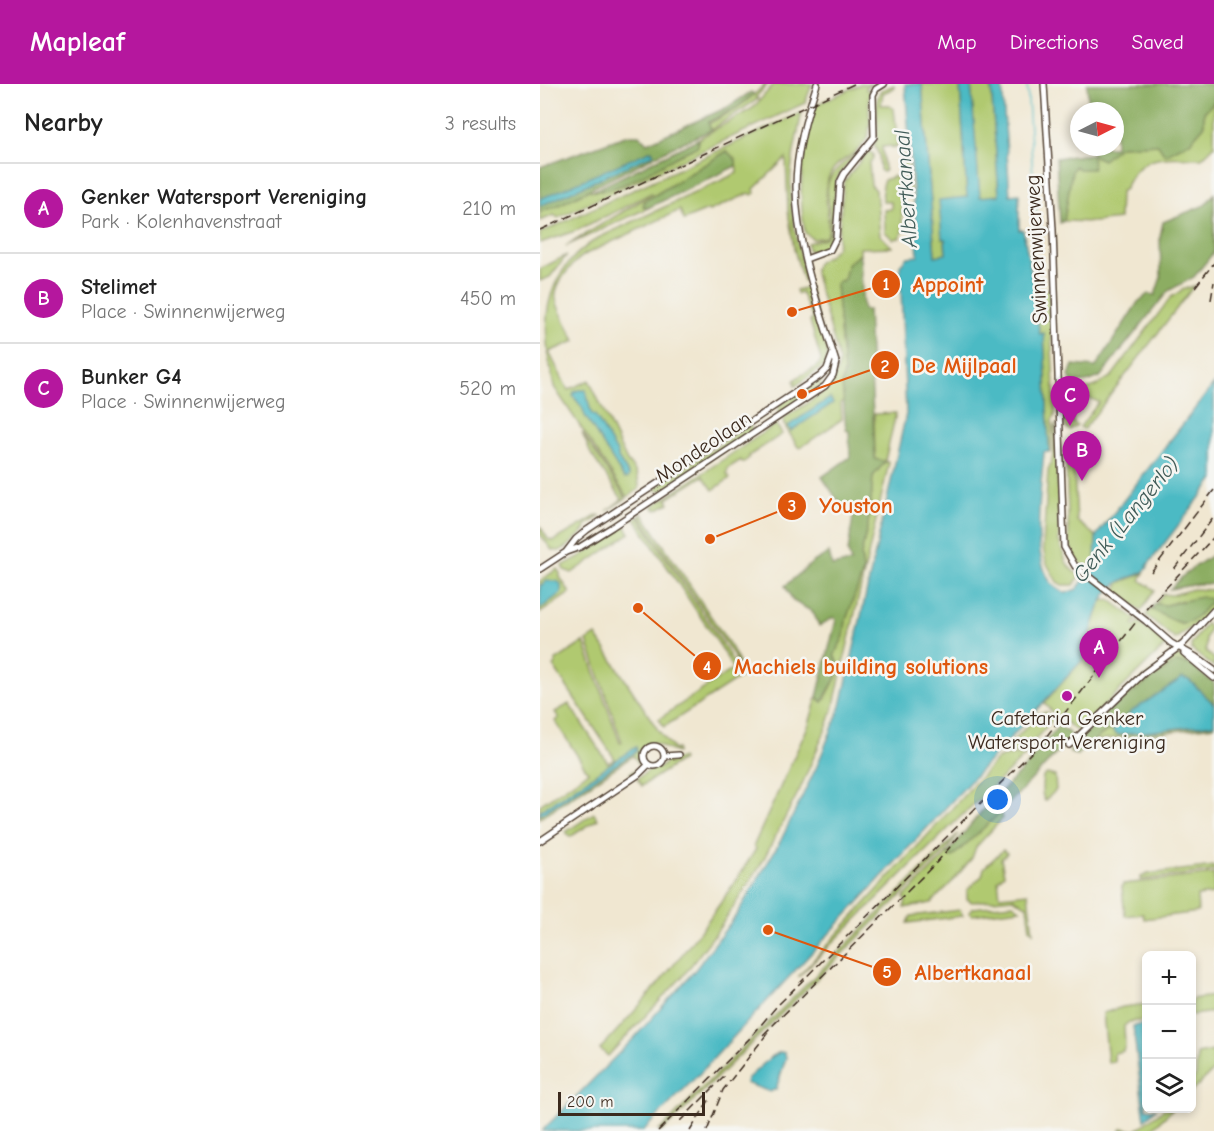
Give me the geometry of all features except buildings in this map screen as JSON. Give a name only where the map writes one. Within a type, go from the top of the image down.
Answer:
[{"type":"street","name":"Mondeolaan","points":[[540,569],[566,552],[593,540],[829,381],[836,362],[806,259],[798,221],[796,186],[799,152],[807,114],[817,84]]},
{"type":"street","points":[[806,259],[830,250],[836,238],[840,182],[874,137],[873,95],[876,89],[884,84]]},
{"type":"street","name":"Swinnenwijerweg","points":[[1044,84],[1059,389],[1063,537],[1069,557],[1083,572],[1214,678]]},
{"type":"street","name":"Mondeolaan","points":[[566,552],[587,530],[820,376],[827,369],[833,352]]},
{"type":"street","points":[[765,413],[777,417]]},
{"type":"street","points":[[753,420],[764,426]]},
{"type":"street","points":[[648,490],[654,499]]},
{"type":"street","points":[[1069,745],[1144,673],[1179,648],[1214,610]]},
{"type":"street","name":"Swinnenwijerweg","points":[[1179,648],[1214,670]]},
{"type":"street","points":[[658,746],[663,750],[663,761],[654,767],[648,765],[644,757],[645,752],[649,747],[658,746]]},
{"type":"street","points":[[664,756],[679,755]]},
{"type":"street","points":[[540,841],[638,776],[648,765]]},
{"type":"green space","points":[[765,84],[768,84],[756,97],[758,99],[711,130],[708,124],[738,107]]},
{"type":"green space","points":[[774,84],[812,84],[805,103],[558,218],[554,215],[540,221],[540,212],[588,190],[602,191],[698,146],[698,139],[753,108]]},
{"type":"green space","points":[[861,84],[871,84],[866,87],[866,90],[870,90],[868,134],[860,147],[832,171],[826,188],[828,233],[825,237],[813,239],[805,233],[801,184],[804,152],[815,105]]},
{"type":"green space","points":[[922,84],[960,84],[967,197],[942,239],[945,239],[946,255],[935,256]]},
{"type":"green space","points":[[971,84],[991,84],[999,196],[979,197]]},
{"type":"green space","points":[[1087,84],[1214,84],[1214,102],[1204,112],[1204,126],[1190,142],[1165,155],[1158,144],[1124,146],[1124,102],[1088,102]]},
{"type":"green space","points":[[894,85],[894,88],[883,93],[881,105],[888,105],[894,109],[898,145],[892,148],[891,146],[882,147],[885,170],[883,172],[880,170],[879,155],[874,146],[877,131],[877,102],[881,90]]},
{"type":"green space","points":[[751,92],[754,94],[736,108],[708,122],[711,130],[557,206],[540,212],[540,167],[628,135],[639,135],[647,143],[728,107]]},
{"type":"green space","points":[[1214,102],[1214,146],[1202,158],[1156,159],[1138,168],[1125,189],[1120,192],[1119,219],[1094,222],[1064,221],[1072,170],[1076,166],[1089,156],[1103,159],[1107,156],[1124,156],[1124,146],[1158,144],[1165,154],[1190,142],[1204,126],[1204,112]]},
{"type":"green space","points":[[802,112],[791,172],[791,199],[794,226],[806,279],[803,281],[794,249],[788,211],[786,158],[754,189],[755,193],[752,195],[750,193],[684,220],[680,210],[586,254],[570,267],[561,280],[556,293],[557,304],[575,341],[549,352],[568,390],[589,380],[627,461],[638,477],[639,489],[627,497],[554,387],[547,343],[546,323],[549,303],[555,285],[565,268],[579,252],[598,238],[737,173],[736,160],[727,151],[645,201],[643,206],[648,208],[566,246],[652,194],[575,231],[540,243],[540,233]]},
{"type":"green space","points":[[698,139],[698,146],[632,181],[605,190],[593,191]]},
{"type":"green space","points":[[902,149],[907,149],[910,194],[905,195]]},
{"type":"green space","points":[[727,151],[736,160],[736,166],[648,208],[643,206],[645,201]]},
{"type":"green space","points":[[867,152],[873,154],[873,159],[869,163],[871,185],[876,190],[880,235],[892,247],[860,248],[860,254],[848,263],[844,281],[836,284],[844,372],[842,419],[800,448],[783,423],[784,418],[827,388],[834,380],[839,360],[814,270],[817,263],[837,247],[844,182]]},
{"type":"green space","points":[[857,153],[836,182],[830,243],[821,251],[808,250],[807,243],[825,238],[830,232],[827,187],[829,180],[843,163]]},
{"type":"green space","points":[[1092,156],[1093,169],[1079,169],[1075,166],[1072,171],[1064,221],[1060,223],[1056,158]]},
{"type":"green space","points":[[1094,156],[1108,156],[1103,160]]},
{"type":"green space","points":[[894,176],[900,182],[903,232],[899,238],[893,239],[885,232],[884,210],[891,209],[891,202],[883,202],[882,185],[884,180]]},
{"type":"green space","points":[[1214,194],[1214,252],[1194,277],[1168,291],[1100,377],[1087,382],[1073,383],[1069,376],[1073,365],[1096,367],[1138,302],[1148,294],[1155,295],[1161,277],[1160,237],[1163,222],[1205,205]]},
{"type":"green space","points":[[567,255],[550,277],[540,281],[540,269]]},
{"type":"green space","points":[[860,255],[863,310],[868,310],[875,459],[885,462],[873,476],[870,514],[861,555],[863,572],[846,620],[844,636],[834,656],[840,665],[838,674],[822,702],[817,697],[836,620],[834,617],[819,626],[813,612],[793,601],[785,586],[813,562],[829,553],[832,566],[851,562],[848,552],[854,510],[841,505],[822,477],[850,457],[849,431],[846,430],[842,383],[844,372],[836,284],[844,280],[848,263]]},
{"type":"green space","points":[[809,286],[827,351],[827,359],[823,367],[795,386],[794,381],[797,378],[816,367],[821,360],[810,321],[813,319],[801,292],[797,294],[796,290]]},
{"type":"green space","points":[[1194,286],[1085,428],[1080,427],[1099,402],[1080,394],[1072,400],[1073,423],[1077,425],[1070,430],[1065,427],[1066,395],[1071,391],[1081,391],[1096,386],[1112,376],[1171,297]]},
{"type":"green space","points":[[1049,289],[1055,407],[1051,452],[1049,452],[1044,334],[1040,334],[1033,295],[1040,296],[1043,290]]},
{"type":"green space","points":[[818,380],[821,381],[821,386],[778,413],[779,405]]},
{"type":"green space","points":[[896,413],[885,461],[889,463],[834,705],[800,789],[760,866],[718,930],[683,976],[608,1056],[600,1049],[683,953],[721,903],[756,849],[754,845],[809,724],[817,697],[822,702],[825,699],[838,674],[840,665],[834,656],[844,636],[846,620],[863,572],[861,555],[870,514],[873,476],[885,462],[875,459],[874,414]]},
{"type":"green space","points":[[1056,423],[1059,541],[1066,562],[1080,576],[1074,585],[1062,585],[1057,582],[1046,562],[1043,547],[1048,471],[1054,453]]},
{"type":"green space","points":[[749,425],[752,428],[749,434],[662,491],[655,490],[656,487]]},
{"type":"green space","points":[[775,425],[782,434],[749,456],[743,463],[741,460],[728,468],[727,474],[730,478],[713,490],[703,476],[667,499],[669,503],[657,510],[654,509],[653,506]]},
{"type":"green space","points":[[582,433],[626,498],[607,511],[622,499],[591,454]]},
{"type":"green space","points":[[1073,455],[1077,521],[1096,536],[1095,564],[1091,563],[1087,568],[1075,558],[1069,542],[1066,456]]},
{"type":"green space","points":[[642,513],[732,648],[743,675],[732,653],[640,516]]},
{"type":"green space","points":[[598,515],[600,516],[585,526],[586,529],[567,547],[559,551],[552,550],[540,534],[540,526],[548,539],[554,541]]},
{"type":"green space","points":[[638,516],[724,646],[741,677],[664,727],[659,719],[733,669],[635,519]]},
{"type":"green space","points":[[625,525],[630,533],[572,573],[564,570],[562,566],[581,556]]},
{"type":"green space","points":[[1214,554],[1214,584],[1198,584],[1170,589],[1187,572]]},
{"type":"green space","points":[[557,569],[570,593],[540,613],[540,581]]},
{"type":"green space","points":[[1144,573],[1140,580],[1155,590],[1141,611],[1115,591],[1118,583]]},
{"type":"green space","points":[[1193,589],[1214,590],[1214,606],[1202,619],[1175,639],[1146,615],[1151,609],[1182,624],[1182,600],[1166,605],[1155,604],[1163,594],[1172,595]]},
{"type":"green space","points":[[1201,597],[1211,599],[1211,602],[1189,622],[1177,622],[1151,609],[1155,604],[1166,605]]},
{"type":"green space","points":[[1105,599],[1107,601],[1109,599],[1137,620],[1133,624],[1135,626],[1139,622],[1167,644],[1080,729],[1075,730],[1055,715],[1044,703],[1088,654],[1091,647],[1088,643],[1100,604]]},
{"type":"green space","points":[[1206,623],[1210,628],[1206,638],[1206,652],[1214,658],[1214,667],[1192,650],[1191,645]]},
{"type":"green space","points":[[596,635],[658,730],[674,750],[677,749],[677,753],[649,743],[641,752],[640,770],[632,776],[630,773],[640,767],[633,756],[540,818],[540,805],[588,772],[555,721],[559,718],[555,712],[569,704],[608,763],[615,759],[553,666],[556,664],[555,661],[584,642],[620,743],[622,742],[587,641]]},
{"type":"green space","points":[[1177,656],[1182,657],[1189,664],[1176,663],[1110,709],[1142,679]]},
{"type":"green space","points":[[1176,662],[1189,664],[1214,683],[1214,704],[1189,680],[1131,712],[1113,730],[1106,731],[1077,755],[1070,753],[1070,749],[1110,709]]},
{"type":"green space","points":[[1047,712],[1052,716],[1052,720],[1026,750],[1005,753],[1004,751],[1039,713]]},
{"type":"green space","points":[[1214,724],[1214,726],[1093,741],[1107,731],[1113,730],[1118,735]]},
{"type":"green space","points":[[1059,725],[1070,734],[1071,738],[1000,813],[952,857],[947,854],[980,813],[1028,764]]},
{"type":"green space","points":[[1027,754],[957,820],[798,977],[997,759]]},
{"type":"green space","points":[[681,758],[682,760],[642,786],[637,779],[649,770],[660,768],[668,760]]},
{"type":"green space","points":[[1047,774],[1055,776],[1056,790],[1045,801],[1042,783],[1043,777]]},
{"type":"green space","points":[[1002,810],[1002,819],[976,847],[972,858],[952,882],[931,903],[904,908],[906,900],[904,897],[947,854],[952,857]]},
{"type":"green space","points":[[594,813],[598,819],[570,837],[566,832]]},
{"type":"green space","points":[[958,834],[946,851],[677,1117],[662,1131],[659,1131]]},
{"type":"green space","points":[[1003,850],[1007,853],[1001,859],[1004,874],[998,880],[1000,896],[1028,893],[1033,932],[1030,929],[1027,906],[1013,898],[972,902],[967,899],[967,890],[982,876],[984,868]]},
{"type":"green space","points":[[1214,866],[1214,871],[1141,880],[1141,877],[1148,874]]},
{"type":"green space","points":[[1214,874],[1214,894],[1197,896],[1198,912],[1144,919],[1143,914],[1125,916],[1123,884]]},
{"type":"green space","points":[[1013,904],[1020,909],[972,915],[970,913],[972,908]]},
{"type":"green space","points":[[960,910],[963,916],[908,923],[911,916]]},
{"type":"green space","points":[[1214,996],[1214,1012],[1196,1014],[1196,998]]},
{"type":"green space","points":[[1142,1005],[1142,1020],[1129,1022],[1124,1026],[1123,1051],[1114,1053],[1114,1062],[1108,1063],[1103,1013]]},
{"type":"green space","points":[[1214,1051],[1214,1070],[1196,1087],[1196,1075],[1197,1054]]},
{"type":"green space","points":[[1159,1113],[1169,1113],[1150,1131],[1135,1131]]},
{"type":"water","name":"Albertkanaal","points":[[905,84],[922,84],[935,256],[946,254],[945,239],[942,239],[939,200],[967,197],[960,84],[971,84],[980,197],[999,195],[991,84],[1002,84],[1010,195],[1019,194],[1019,230],[1023,230],[1036,297],[1033,296],[1040,334],[1044,333],[1049,452],[1044,452],[1038,530],[1045,571],[1053,585],[1066,593],[1077,589],[1095,565],[1096,536],[1214,384],[1214,479],[1148,567],[1138,575],[1118,583],[1106,594],[1098,610],[1088,643],[1092,647],[1087,652],[1089,653],[702,1071],[643,1131],[542,1131],[635,1037],[695,970],[737,914],[780,842],[817,766],[841,706],[906,414],[900,265],[907,257],[918,256]]},
{"type":"water","points":[[652,150],[654,154],[540,206],[540,199]]},
{"type":"water","points":[[578,390],[586,390],[591,413],[595,415],[618,454],[618,458],[629,475],[628,478],[624,478],[585,416],[582,407],[573,396]]},
{"type":"water","points":[[830,398],[833,403],[791,431],[788,426]]},
{"type":"water","points":[[547,581],[557,581],[561,584],[561,593],[540,609],[540,586]]},
{"type":"water","points":[[1182,678],[1189,680],[1214,704],[1214,724],[1118,735],[1114,733],[1113,730],[1132,711]]},
{"type":"water","points":[[636,747],[637,751],[540,815],[540,811]]},
{"type":"water","points":[[1142,1025],[1142,1096],[1133,1026]]},
{"type":"water","points":[[780,1052],[785,1053],[786,1058],[776,1089],[770,1092],[746,1083],[747,1079],[771,1057]]},
{"type":"water","points":[[1144,1113],[1152,1113],[1145,1120]]},
{"type":"waterway","points":[[1027,84],[1033,176]]},
{"type":"waterway","points":[[1034,183],[1038,246],[1034,247]]},
{"type":"railway","points":[[540,230],[854,84]]},
{"type":"railway","points":[[1195,287],[1214,263]]},
{"type":"railway","points":[[1211,300],[1214,282]]},
{"type":"railway","points":[[1151,572],[1214,490]]},
{"type":"railway","points":[[1174,569],[1214,517]]},
{"type":"railway","points":[[658,1131],[750,1038],[776,1007],[1042,742],[1147,608],[1214,537]]},
{"type":"railway","points":[[763,1035],[937,862],[963,832]]},
{"type":"railway","points":[[707,1131],[723,1090],[770,1030]]},
{"type":"railway","points":[[680,1121],[725,1076]]},
{"type":"railway","points":[[690,1131],[710,1099]]},
{"type":"place","name":"Appoint","points":[[792,312]]},
{"type":"place","name":"De Mijlpaal","points":[[802,394]]},
{"type":"place","name":"Bunker G4","points":[[1070,426]]},
{"type":"place","name":"Stelimet","points":[[1082,481]]},
{"type":"place","name":"Youston","points":[[710,539]]},
{"type":"place","name":"Machiels building solutions","points":[[638,608]]},
{"type":"place","name":"Genker Watersport Vereniging","points":[[1099,678]]},
{"type":"place","name":"Cafetaria Genker Watersport Vereniging","points":[[1067,696]]},
{"type":"place","name":"Albertkanaal","points":[[768,930]]},
{"type":"water label","name":"Genk (Langerlo)","points":[[1125,519]]}]
